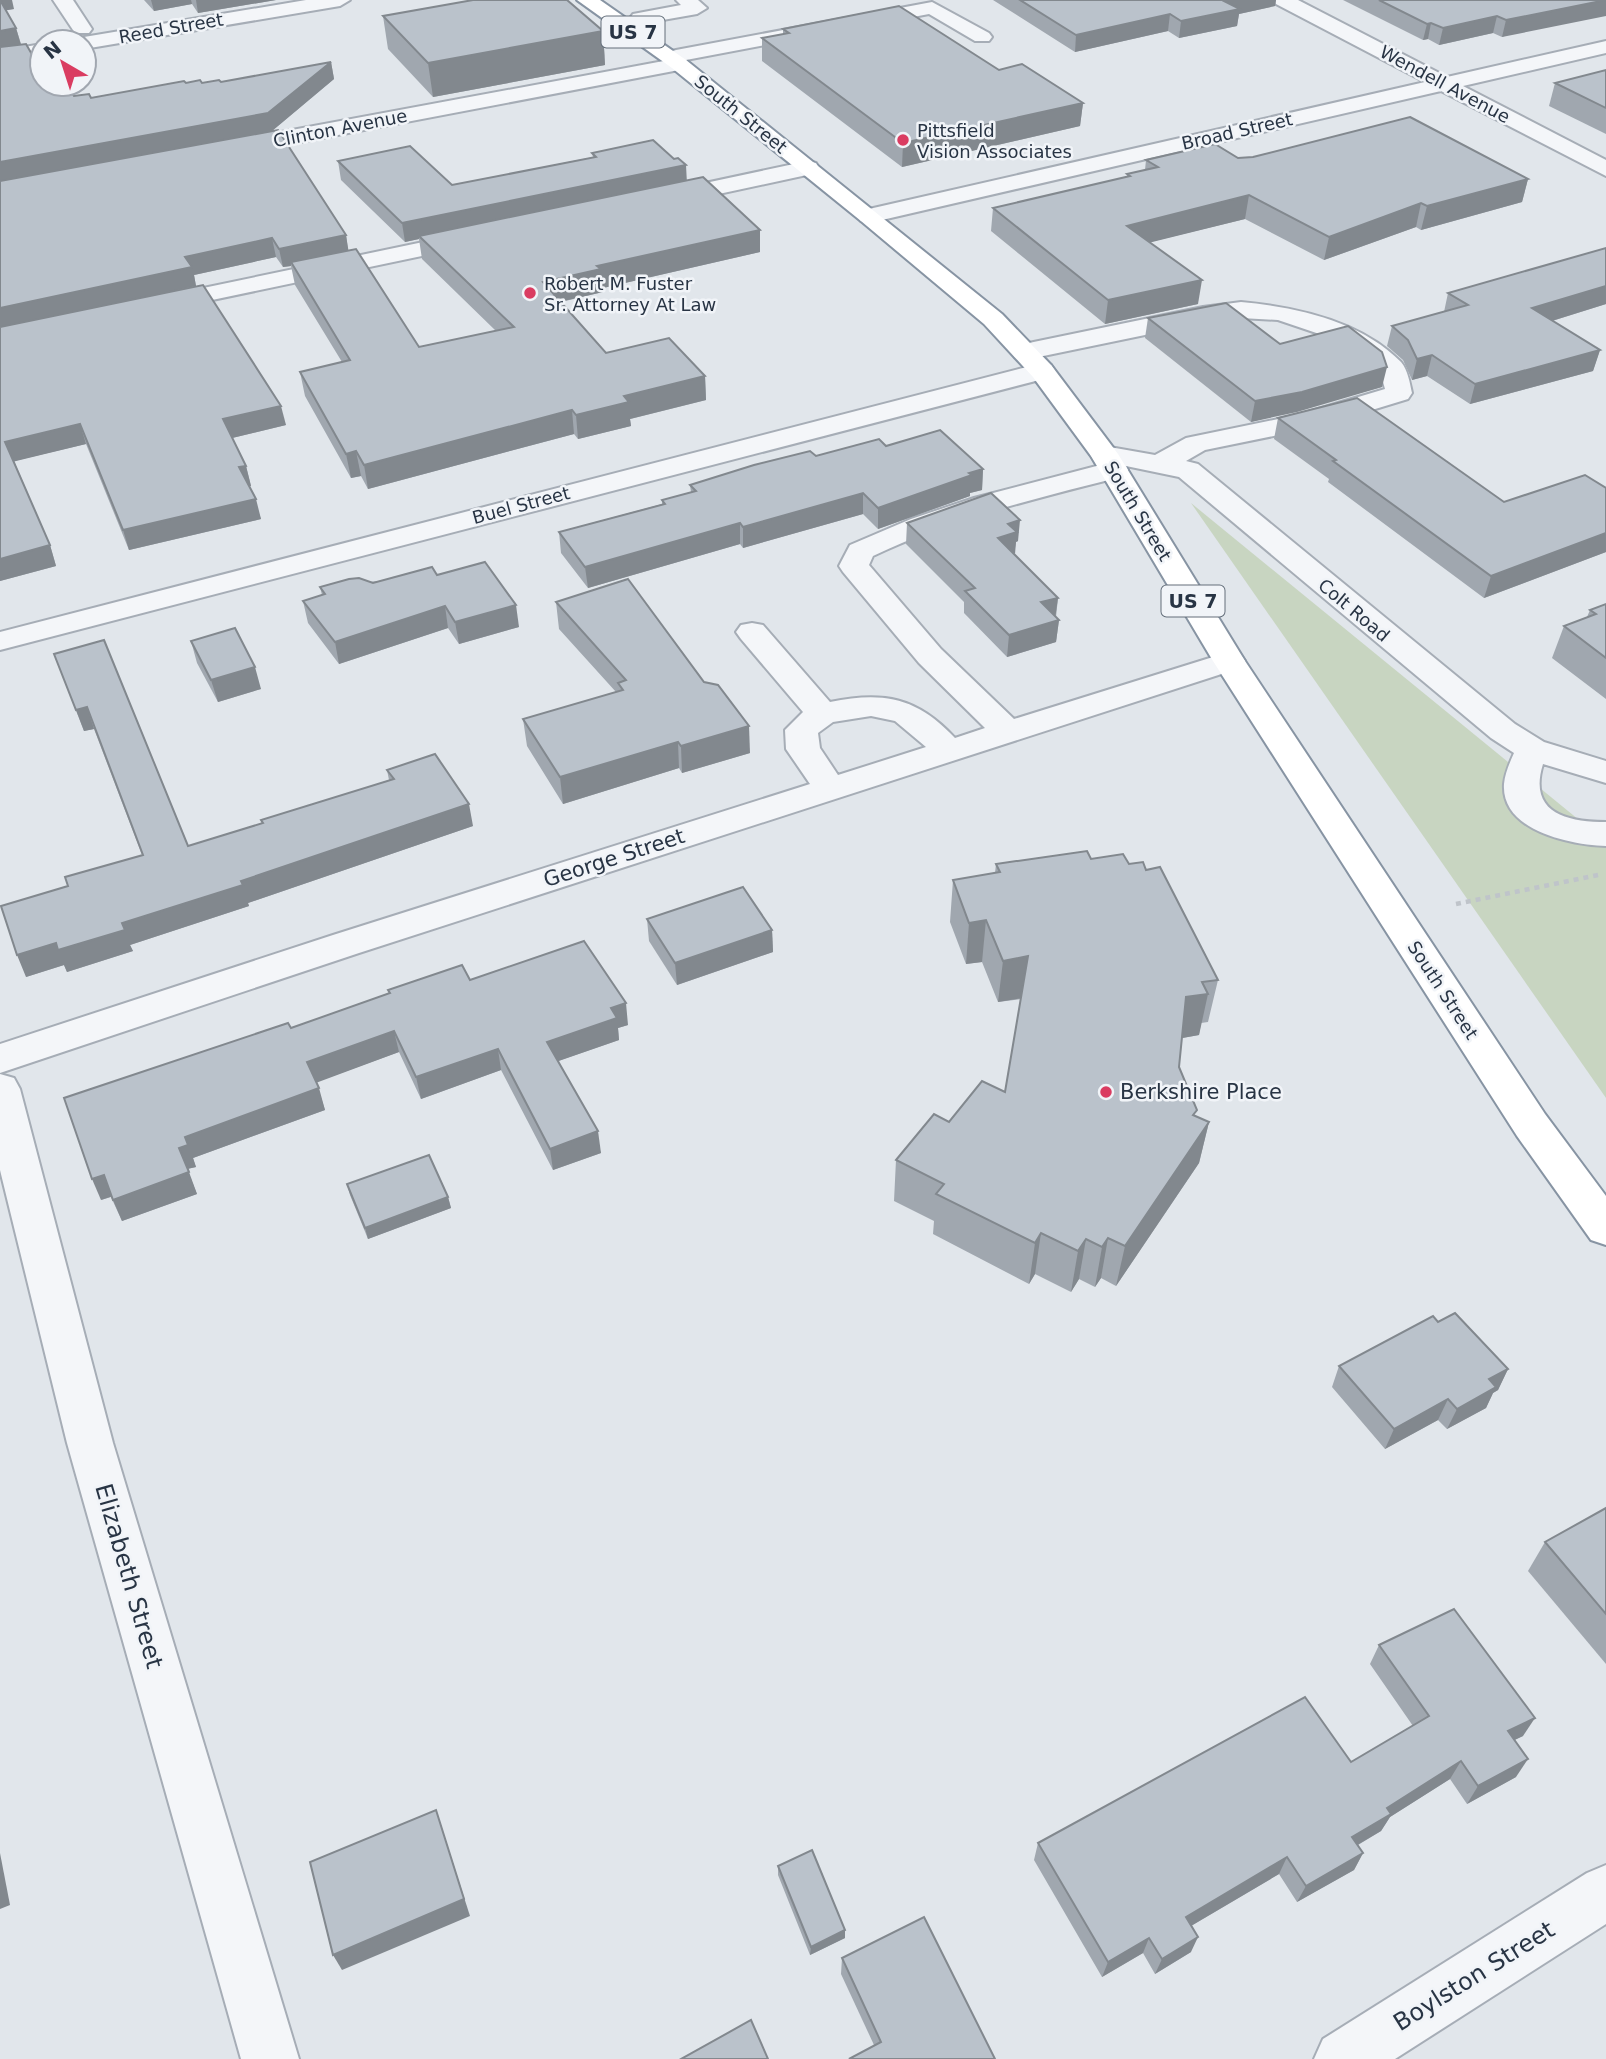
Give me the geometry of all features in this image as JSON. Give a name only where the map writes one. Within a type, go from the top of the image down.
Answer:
[{"type":"highway","name":"South Street","points":[[587,0],[677,60],[993,320],[1033,362],[1109,462],[1229,661],[1531,1125],[1606,1228]]},
{"type":"highway","name":"South Street","points":[[618,0],[640,19],[677,60]]},
{"type":"street","points":[[63,0],[79,28]]},
{"type":"street","name":"Reed Street","points":[[98,34],[340,0]]},
{"type":"street","points":[[640,19],[697,8],[686,0]]},
{"type":"street","name":"Wendell Avenue","points":[[1283,0],[1606,169]]},
{"type":"street","name":"Clinton Avenue","points":[[217,151],[957,3]]},
{"type":"street","points":[[932,8],[982,37]]},
{"type":"street","name":"Broad Street","points":[[869,216],[1606,47]]},
{"type":"street","points":[[0,57],[28,52]]},
{"type":"street","points":[[635,205],[808,168]]},
{"type":"street","points":[[135,309],[500,233]]},
{"type":"street","name":"Buel Street","points":[[0,641],[1203,315],[1241,310],[1281,313],[1352,337],[1392,368],[1399,393],[1303,422],[1196,444],[1160,464]]},
{"type":"street","points":[[1007,732],[930,656],[854,566],[860,551],[884,539],[1109,462]]},
{"type":"street","name":"Colt Road","points":[[1109,462],[1160,464],[1188,470],[1503,731],[1532,748],[1606,772]]},
{"type":"street","points":[[752,632],[822,713]]},
{"type":"street","name":"George Street","points":[[0,1059],[346,944],[1229,661]]},
{"type":"street","points":[[831,789],[803,749],[801,730],[822,713],[856,706],[892,708],[917,719],[948,751]]},
{"type":"street","points":[[1532,748],[1521,787],[1522,795],[1530,808],[1551,824],[1568,831],[1606,834]]},
{"type":"street","name":"Elizabeth Street","points":[[0,1089],[90,1443],[270,2059]]},
{"type":"street","name":"Boylston Street","points":[[1343,2059],[1606,1892]]},
{"type":"path","points":[[1457,904],[1604,874]]},
{"type":"green space","points":[[1191,503],[1606,842],[1606,1098]]},
{"type":"building","points":[[0,0],[16,28],[0,31]]},
{"type":"building","points":[[473,0],[567,0],[603,31],[428,63],[383,16]]},
{"type":"building","points":[[1020,0],[1228,0],[1224,1],[1240,9],[1181,21],[1170,14],[1076,35]]},
{"type":"building","points":[[1379,0],[1606,0],[1506,20],[1497,16],[1443,28],[1427,24]]},
{"type":"building","points":[[899,6],[999,70],[1022,64],[1083,103],[903,143],[762,38],[789,33],[783,29]]},
{"type":"building","points":[[26,44],[28,48],[28,98],[98,98],[184,81],[221,82],[331,62],[268,113],[0,162],[0,47]]},
{"type":"building","points":[[1606,70],[1606,108],[1555,83]]},
{"type":"building","points":[[1410,117],[1528,179],[1427,206],[1421,203],[1329,237],[1249,195],[1127,226],[1202,280],[1108,300],[993,208],[1130,176],[1127,174],[1158,167],[1146,160],[1215,144],[1238,158],[1253,157]]},
{"type":"building","points":[[278,130],[346,235],[279,249],[272,238],[185,257],[192,267],[0,308],[0,181]]},
{"type":"building","points":[[653,140],[674,159],[678,158],[686,165],[402,223],[338,161],[410,146],[452,185],[596,157],[592,153]]},
{"type":"building","points":[[703,177],[760,230],[597,266],[601,269],[543,282],[606,353],[669,338],[705,376],[624,396],[629,402],[576,415],[572,410],[364,465],[356,451],[346,454],[300,372],[350,360],[291,262],[356,249],[419,347],[514,327],[419,236]]},
{"type":"building","points":[[1606,248],[1606,286],[1532,308],[1600,350],[1475,384],[1432,355],[1417,359],[1408,340],[1392,326],[1468,305],[1448,293]]},
{"type":"building","points":[[203,285],[281,406],[223,419],[246,466],[239,467],[256,499],[123,530],[80,424],[5,442],[50,545],[0,559],[0,327]]},
{"type":"building","points":[[1226,303],[1280,344],[1348,326],[1382,352],[1387,367],[1302,392],[1255,401],[1148,318]]},
{"type":"building","points":[[1357,398],[1504,502],[1585,475],[1606,488],[1606,533],[1491,576],[1278,418]]},
{"type":"building","points":[[940,430],[983,469],[878,508],[863,493],[743,527],[740,523],[585,567],[559,532],[665,504],[662,500],[696,491],[690,485],[754,465],[810,451],[816,456],[879,439],[886,446]]},
{"type":"building","points":[[991,493],[1020,520],[1008,524],[1017,532],[998,538],[1058,598],[1041,602],[1059,620],[1009,635],[965,591],[975,588],[907,523]]},
{"type":"building","points":[[485,562],[516,605],[455,622],[445,606],[335,642],[303,601],[325,594],[320,587],[349,579],[359,578],[373,583],[432,567],[437,575]]},
{"type":"building","points":[[628,579],[704,682],[718,685],[749,726],[681,746],[678,742],[560,777],[523,719],[623,690],[618,683],[626,680],[556,602]]},
{"type":"building","points":[[1606,604],[1606,658],[1564,626],[1596,614],[1590,610]]},
{"type":"building","points":[[235,628],[255,667],[211,680],[191,641]]},
{"type":"building","points":[[104,640],[188,846],[263,823],[261,820],[394,779],[387,770],[435,754],[469,804],[241,881],[243,885],[122,923],[125,930],[58,950],[56,943],[17,955],[1,906],[68,886],[65,877],[143,855],[87,707],[76,710],[54,654]]},
{"type":"building","name":"Berkshire Place","points":[[1087,851],[1091,859],[1123,854],[1129,864],[1143,862],[1146,870],[1160,867],[1218,980],[1202,982],[1208,994],[1186,997],[1179,1067],[1197,1110],[1193,1115],[1209,1122],[1125,1246],[1108,1238],[1102,1247],[1086,1239],[1078,1251],[1041,1233],[1035,1243],[936,1194],[944,1184],[896,1160],[934,1114],[949,1122],[982,1081],[1005,1092],[1028,956],[1003,961],[986,920],[969,923],[953,880],[1000,872],[996,864]]},
{"type":"building","points":[[743,887],[772,930],[675,963],[647,919]]},
{"type":"building","points":[[584,941],[626,1003],[611,1008],[617,1018],[547,1042],[598,1131],[550,1149],[498,1049],[416,1077],[394,1031],[307,1062],[319,1088],[185,1137],[188,1145],[179,1148],[189,1172],[113,1200],[104,1175],[92,1179],[64,1098],[288,1023],[291,1028],[390,993],[388,990],[462,965],[470,980]]},
{"type":"building","points":[[429,1155],[448,1197],[365,1228],[347,1184]]},
{"type":"building","points":[[1455,1313],[1508,1369],[1489,1379],[1496,1387],[1457,1409],[1448,1399],[1394,1429],[1339,1366],[1433,1316],[1438,1322]]},
{"type":"building","points":[[1606,1508],[1606,1614],[1545,1542]]},
{"type":"building","points":[[1454,1609],[1535,1718],[1508,1731],[1528,1759],[1478,1786],[1461,1761],[1387,1808],[1391,1814],[1352,1837],[1363,1853],[1306,1886],[1287,1857],[1186,1917],[1198,1937],[1162,1959],[1149,1938],[1108,1962],[1038,1843],[1305,1697],[1351,1762],[1429,1716],[1379,1645]]},
{"type":"building","points":[[436,1810],[464,1899],[333,1955],[310,1862]]},
{"type":"building","points":[[812,1850],[845,1930],[811,1947],[778,1866]]},
{"type":"building","points":[[924,1917],[995,2059],[849,2059],[881,2042],[842,1958]]},
{"type":"building","points":[[751,2020],[768,2059],[681,2059]]},
{"type":"place","name":"Pittsfield Vision Associates","points":[[903,140]]},
{"type":"place","name":"Robert M. Fuster Sr. Attorney At Law","points":[[530,293]]},
{"type":"place","name":"Berkshire Place","points":[[1106,1092]]}]
